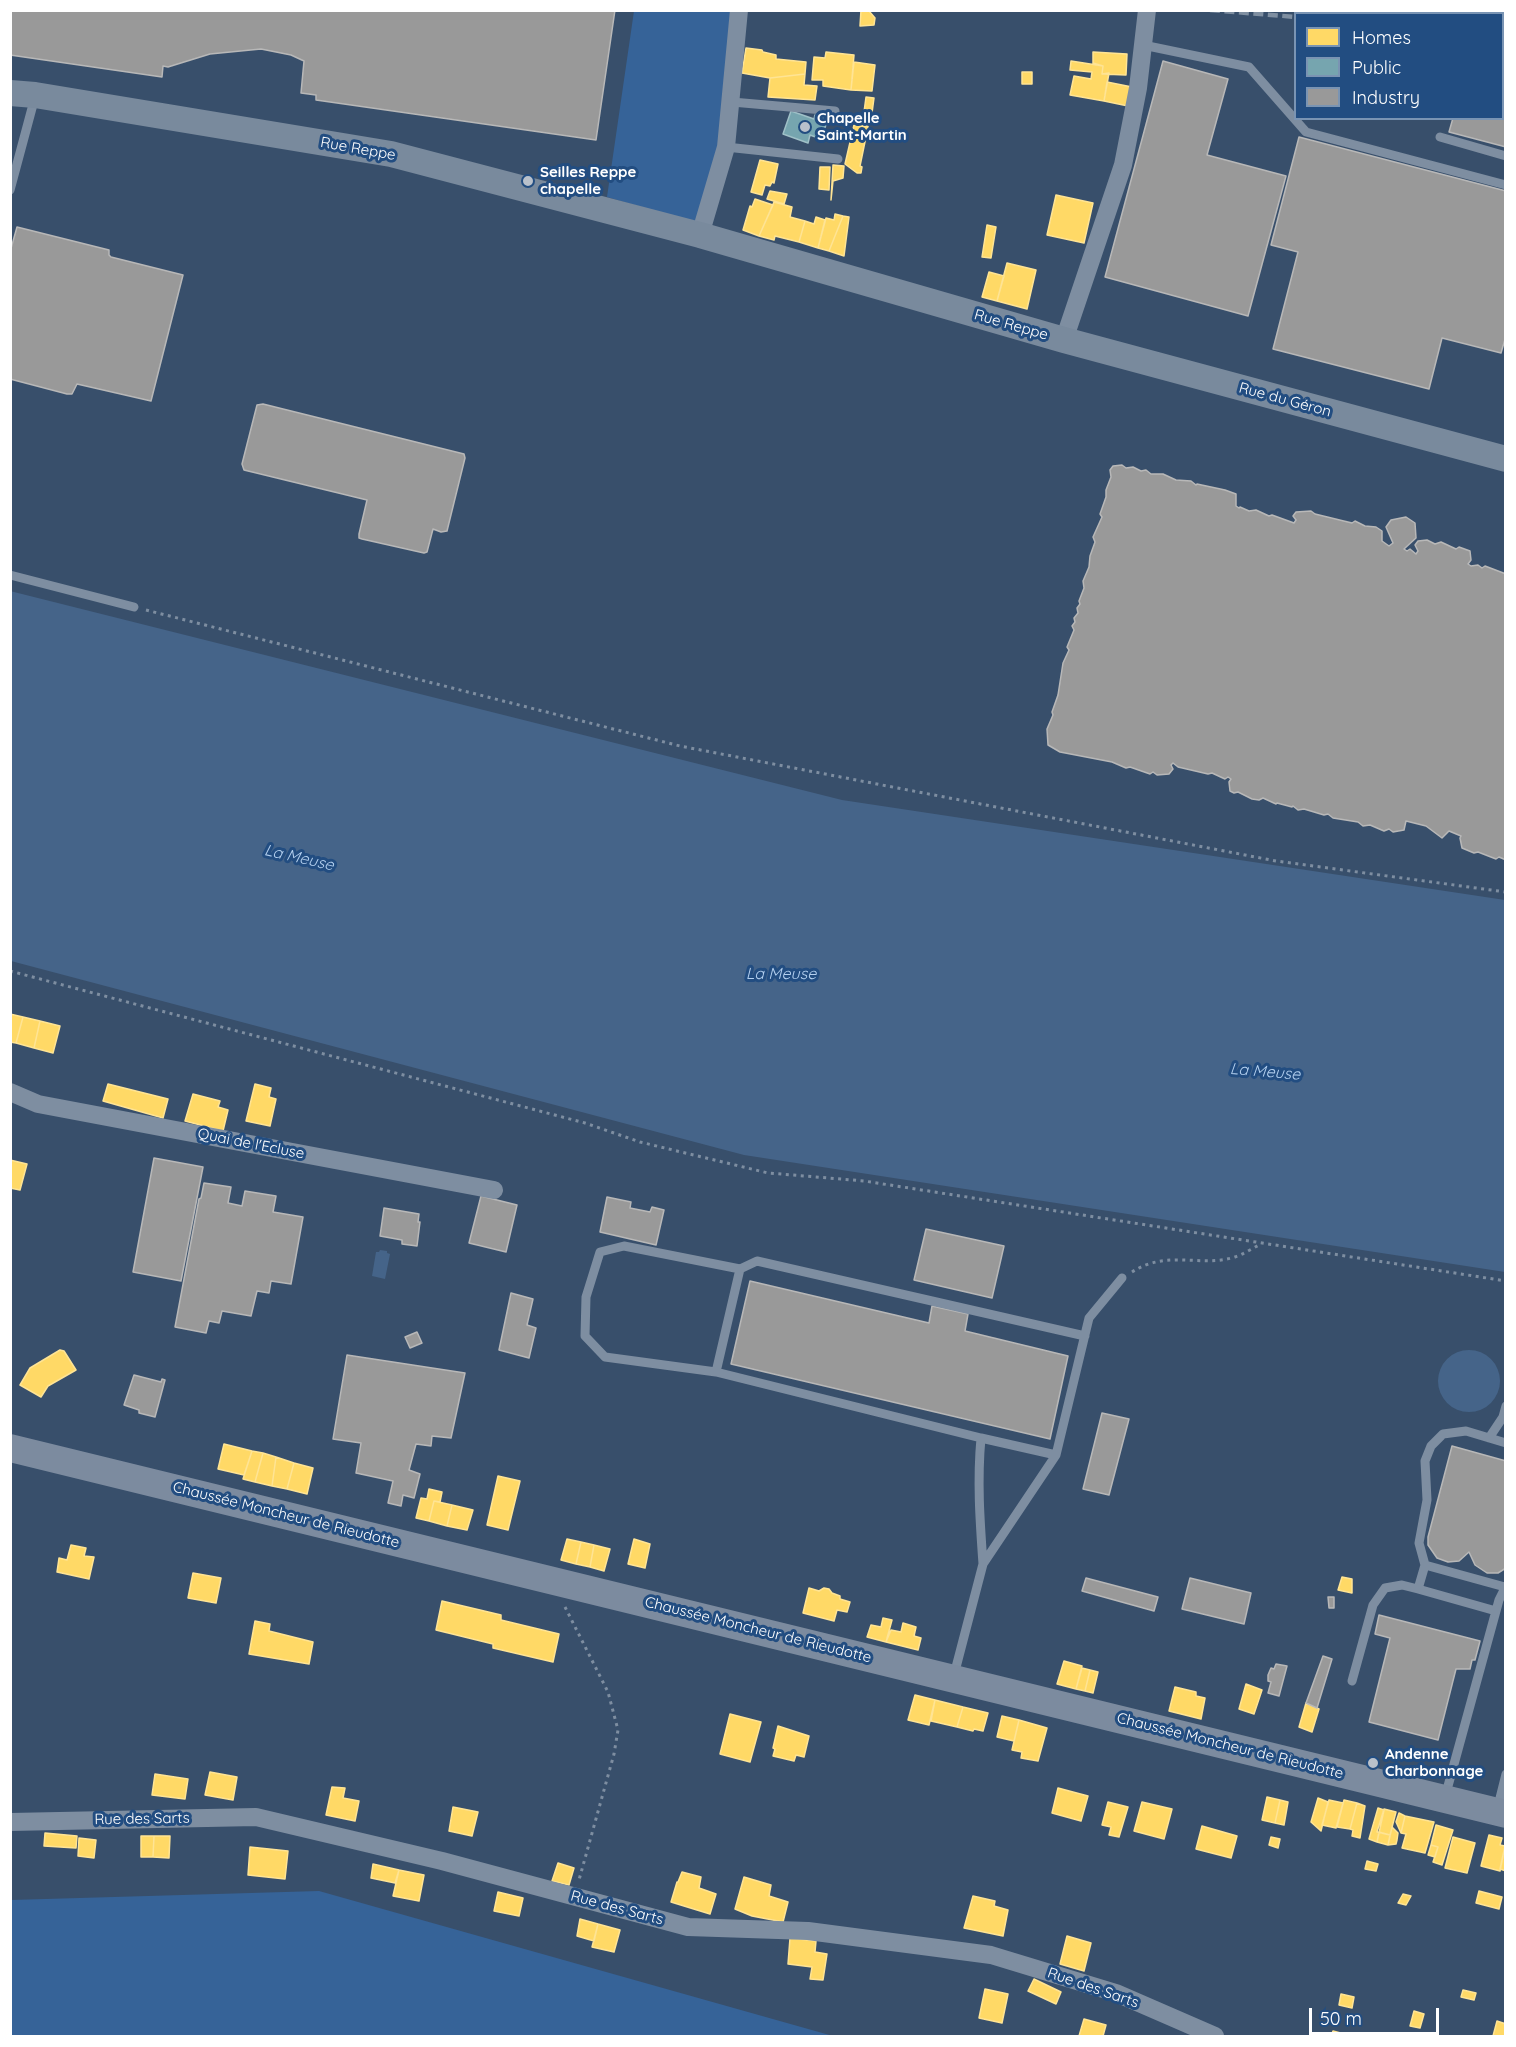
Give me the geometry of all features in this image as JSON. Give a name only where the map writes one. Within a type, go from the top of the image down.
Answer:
[{"type":"main road","name":"Rue Reppe","points":[[23,94],[390,154],[700,235],[1064,340]]},
{"type":"main road","name":"Rue du Géron","points":[[1064,340],[1506,459]]},
{"type":"main road","name":"Chaussée Moncheur de Rieudotte","points":[[10,1448],[1501,1813]]},
{"type":"street","points":[[700,235],[726,147],[739,10]]},
{"type":"street","name":"Rue Reppe","points":[[1064,340],[1123,165],[1138,88],[1147,10]]},
{"type":"street","name":"Quai de l'Ecluse","points":[[10,1092],[38,1104],[494,1190]]},
{"type":"street","name":"Rue des Sarts","points":[[10,1822],[256,1817],[442,1861],[688,1927],[808,1931],[991,1955],[1116,1994],[1215,2037]]},
{"type":"lane","points":[[1143,45],[1249,67],[1294,118]]},
{"type":"lane","points":[[10,190],[23,94]]},
{"type":"lane","points":[[732,102],[835,111]]},
{"type":"lane","points":[[1295,120],[1306,132],[1506,185]]},
{"type":"lane","points":[[1440,137],[1506,156]]},
{"type":"lane","points":[[726,147],[838,159]]},
{"type":"lane","points":[[10,575],[134,607]]},
{"type":"lane","points":[[1056,1455],[716,1372],[605,1357],[585,1336],[586,1297],[600,1252],[624,1246],[740,1269],[757,1261],[1085,1336]]},
{"type":"lane","points":[[716,1372],[740,1269]]},
{"type":"lane","points":[[953,1677],[983,1564],[1056,1455],[1089,1318],[1122,1278]]},
{"type":"lane","points":[[1489,1438],[1503,1417],[1506,1406]]},
{"type":"lane","points":[[1418,1588],[1425,1565],[1419,1543],[1427,1500],[1425,1461],[1431,1446],[1443,1434],[1466,1431],[1506,1443]]},
{"type":"lane","points":[[981,1438],[979,1513],[983,1564]]},
{"type":"lane","points":[[1425,1565],[1505,1587],[1496,1611],[1444,1799]]},
{"type":"lane","points":[[1352,1681],[1373,1605],[1385,1588],[1402,1585],[1418,1588],[1496,1611]]},
{"type":"lane","points":[[1501,1813],[1506,1774]]},
{"type":"path","points":[[134,607],[680,746],[1276,861],[1506,892]]},
{"type":"path","points":[[10,971],[585,1123],[640,1142],[768,1173],[864,1181],[1506,1281]]},
{"type":"path","points":[[1122,1278],[1144,1265],[1168,1260],[1235,1257],[1262,1243]]},
{"type":"path","points":[[550,1579],[608,1692],[618,1730],[614,1754],[575,1897]]},
{"type":"shaded area","points":[[634,11],[739,11],[732,102],[704,225],[607,197]]},
{"type":"shaded area","points":[[319,1891],[833,2036],[11,2036],[11,1900]]},
{"type":"water","name":"La Meuse","points":[[10,591],[842,800],[1505,900],[1505,1272],[744,1155],[11,961]]},
{"type":"water","points":[[380,1250],[390,1254],[385,1279],[372,1276],[376,1252]]},
{"type":"water","points":[[1463,1350],[1475,1350],[1491,1359],[1498,1369],[1500,1381],[1498,1393],[1491,1403],[1475,1412],[1463,1412],[1452,1407],[1443,1398],[1438,1387],[1438,1375],[1443,1364],[1452,1355]]},
{"type":"building: Homes","points":[[861,10],[869,11],[875,18],[874,25],[860,26]]},
{"type":"building: Homes","points":[[746,48],[776,55],[776,59],[806,62],[805,74],[770,78],[742,73]]},
{"type":"building: Homes","points":[[826,52],[854,55],[851,90],[823,86],[823,80],[812,80],[814,57],[825,58]]},
{"type":"building: Homes","points":[[1093,52],[1127,54],[1126,75],[1102,74],[1103,66],[1093,63]]},
{"type":"building: Homes","points":[[1071,61],[1103,66],[1102,74],[1109,73],[1104,101],[1070,95],[1074,76],[1091,79],[1092,72],[1070,70]]},
{"type":"building: Homes","points":[[854,62],[875,65],[872,91],[851,90]]},
{"type":"building: Homes","points":[[1022,72],[1032,72],[1032,84],[1022,84]]},
{"type":"building: Homes","points":[[805,74],[804,85],[817,86],[815,100],[768,97],[770,78]]},
{"type":"building: Homes","points":[[1107,82],[1132,87],[1128,106],[1104,101]]},
{"type":"building: Homes","points":[[866,97],[874,98],[872,113],[864,112]]},
{"type":"building: Homes","points":[[856,117],[869,121],[868,126],[855,123]]},
{"type":"building: Homes","points":[[854,125],[868,127],[860,166],[862,167],[861,173],[857,173],[845,164]]},
{"type":"building: Homes","points":[[760,160],[778,164],[774,183],[772,182],[770,186],[765,185],[762,195],[751,192]]},
{"type":"building: Homes","points":[[833,165],[844,166],[843,178],[833,181],[831,200]]},
{"type":"building: Homes","points":[[820,167],[830,167],[829,190],[819,189]]},
{"type":"building: Homes","points":[[770,191],[787,194],[784,204],[767,199]]},
{"type":"building: Homes","points":[[1056,195],[1093,203],[1084,243],[1047,235]]},
{"type":"building: Homes","points":[[755,199],[773,205],[759,236],[743,230],[750,206],[752,207]]},
{"type":"building: Homes","points":[[774,202],[792,207],[790,217],[805,221],[799,242],[775,236],[774,240],[759,236]]},
{"type":"building: Homes","points":[[835,214],[843,216],[829,251],[818,248],[826,218],[834,220]]},
{"type":"building: Homes","points":[[843,216],[849,217],[844,256],[829,251]]},
{"type":"building: Homes","points":[[816,217],[825,220],[818,248],[799,242],[805,221],[814,224]]},
{"type":"building: Homes","points":[[987,225],[996,227],[991,258],[982,257]]},
{"type":"building: Homes","points":[[1007,263],[1036,270],[1027,309],[997,301]]},
{"type":"building: Homes","points":[[989,272],[1004,276],[997,301],[982,297]]},
{"type":"building: Homes","points":[[10,1014],[23,1017],[16,1043],[10,1042]]},
{"type":"building: Homes","points":[[23,1017],[40,1021],[34,1048],[16,1043]]},
{"type":"building: Homes","points":[[40,1021],[60,1026],[53,1053],[34,1048]]},
{"type":"building: Homes","points":[[108,1084],[168,1099],[163,1118],[103,1101]]},
{"type":"building: Homes","points":[[255,1084],[271,1088],[269,1097],[276,1099],[270,1126],[246,1121]]},
{"type":"building: Homes","points":[[193,1094],[220,1101],[218,1107],[228,1110],[223,1131],[185,1121]]},
{"type":"building: Homes","points":[[10,1160],[27,1164],[20,1190],[10,1188]]},
{"type":"building: Homes","points":[[60,1350],[64,1351],[76,1370],[48,1386],[41,1397],[20,1385],[30,1368]]},
{"type":"building: Homes","points":[[224,1444],[252,1451],[244,1475],[218,1469]]},
{"type":"building: Homes","points":[[252,1451],[263,1453],[255,1482],[243,1479]]},
{"type":"building: Homes","points":[[263,1453],[276,1457],[272,1486],[255,1482]]},
{"type":"building: Homes","points":[[276,1457],[294,1463],[287,1489],[272,1486]]},
{"type":"building: Homes","points":[[294,1463],[313,1468],[307,1494],[287,1489]]},
{"type":"building: Homes","points":[[498,1476],[520,1481],[508,1530],[487,1525]]},
{"type":"building: Homes","points":[[429,1489],[442,1492],[440,1502],[434,1501],[429,1521],[416,1518],[421,1498],[427,1499]]},
{"type":"building: Homes","points":[[434,1501],[452,1505],[447,1526],[429,1521]]},
{"type":"building: Homes","points":[[452,1505],[473,1510],[467,1530],[447,1526]]},
{"type":"building: Homes","points":[[567,1539],[581,1542],[576,1564],[561,1560]]},
{"type":"building: Homes","points":[[634,1539],[650,1544],[645,1568],[628,1564]]},
{"type":"building: Homes","points":[[581,1542],[594,1545],[590,1567],[576,1564]]},
{"type":"building: Homes","points":[[71,1545],[86,1548],[84,1556],[94,1557],[89,1579],[57,1572],[59,1558],[67,1560]]},
{"type":"building: Homes","points":[[594,1545],[610,1549],[604,1571],[590,1567]]},
{"type":"building: Homes","points":[[193,1573],[221,1578],[216,1603],[188,1598]]},
{"type":"building: Homes","points":[[1342,1577],[1352,1579],[1352,1593],[1338,1590]]},
{"type":"building: Homes","points":[[809,1588],[819,1591],[824,1588],[829,1589],[840,1596],[840,1599],[850,1602],[847,1612],[837,1610],[834,1621],[803,1613]]},
{"type":"building: Homes","points":[[442,1601],[501,1615],[501,1620],[559,1634],[553,1662],[493,1648],[493,1644],[436,1630]]},
{"type":"building: Homes","points":[[883,1618],[892,1620],[886,1642],[867,1637],[871,1625],[881,1627]]},
{"type":"building: Homes","points":[[255,1621],[270,1624],[269,1631],[313,1642],[309,1664],[249,1654]]},
{"type":"building: Homes","points":[[903,1623],[916,1627],[914,1636],[921,1638],[918,1650],[886,1642],[891,1630],[901,1632]]},
{"type":"building: Homes","points":[[1064,1661],[1082,1666],[1076,1689],[1057,1684]]},
{"type":"building: Homes","points":[[1082,1668],[1090,1670],[1085,1691],[1076,1689]]},
{"type":"building: Homes","points":[[1090,1670],[1098,1672],[1093,1693],[1085,1691]]},
{"type":"building: Homes","points":[[1246,1684],[1262,1690],[1254,1714],[1239,1709]]},
{"type":"building: Homes","points":[[1175,1687],[1196,1692],[1196,1696],[1205,1698],[1201,1719],[1169,1711]]},
{"type":"building: Homes","points":[[915,1695],[935,1700],[929,1725],[908,1720]]},
{"type":"building: Homes","points":[[935,1700],[963,1707],[957,1727],[931,1721]]},
{"type":"building: Homes","points":[[1306,1703],[1319,1709],[1312,1732],[1299,1727]]},
{"type":"building: Homes","points":[[963,1707],[988,1713],[983,1731],[957,1727]]},
{"type":"building: Homes","points":[[730,1714],[761,1722],[750,1762],[720,1754]]},
{"type":"building: Homes","points":[[1002,1716],[1019,1720],[1014,1741],[997,1737]]},
{"type":"building: Homes","points":[[1019,1720],[1047,1728],[1038,1761],[1021,1758],[1022,1752],[1012,1750]]},
{"type":"building: Homes","points":[[778,1726],[809,1736],[804,1757],[796,1755],[794,1761],[773,1756]]},
{"type":"building: Homes","points":[[210,1772],[237,1777],[233,1800],[205,1795]]},
{"type":"building: Homes","points":[[155,1774],[188,1779],[185,1799],[152,1795]]},
{"type":"building: Homes","points":[[332,1787],[345,1788],[343,1798],[359,1801],[355,1821],[326,1815]]},
{"type":"building: Homes","points":[[1058,1788],[1088,1796],[1081,1821],[1052,1813]]},
{"type":"building: Homes","points":[[1267,1797],[1280,1800],[1275,1823],[1262,1820]]},
{"type":"building: Homes","points":[[1318,1798],[1328,1802],[1321,1831],[1311,1822]]},
{"type":"building: Homes","points":[[1280,1800],[1288,1802],[1284,1825],[1275,1823]]},
{"type":"building: Homes","points":[[1329,1800],[1343,1803],[1336,1828],[1322,1825]]},
{"type":"building: Homes","points":[[1344,1800],[1357,1803],[1350,1829],[1337,1827]]},
{"type":"building: Homes","points":[[1108,1802],[1128,1807],[1119,1837],[1109,1835],[1111,1827],[1102,1825]]},
{"type":"building: Homes","points":[[1142,1802],[1172,1809],[1164,1839],[1134,1831]]},
{"type":"building: Homes","points":[[1357,1803],[1365,1806],[1360,1838],[1352,1836],[1353,1830],[1350,1829]]},
{"type":"building: Homes","points":[[453,1807],[478,1812],[472,1836],[449,1831]]},
{"type":"building: Homes","points":[[1378,1808],[1384,1810],[1377,1842],[1369,1839]]},
{"type":"building: Homes","points":[[1384,1809],[1396,1812],[1390,1835],[1377,1832]]},
{"type":"building: Homes","points":[[1399,1813],[1405,1816],[1401,1833],[1396,1822]]},
{"type":"building: Homes","points":[[1405,1816],[1434,1822],[1425,1853],[1402,1848],[1406,1834],[1401,1833]]},
{"type":"building: Homes","points":[[1436,1825],[1453,1830],[1442,1865],[1433,1862],[1438,1847],[1431,1845]]},
{"type":"building: Homes","points":[[1202,1826],[1237,1836],[1231,1858],[1196,1849]]},
{"type":"building: Homes","points":[[1392,1827],[1398,1833],[1397,1840],[1396,1844],[1388,1845]]},
{"type":"building: Homes","points":[[1379,1832],[1390,1835],[1388,1845],[1377,1842]]},
{"type":"building: Homes","points":[[45,1833],[77,1836],[76,1848],[44,1846]]},
{"type":"building: Homes","points":[[1489,1835],[1502,1838],[1500,1845],[1505,1846],[1500,1871],[1481,1866]]},
{"type":"building: Homes","points":[[141,1836],[154,1836],[153,1857],[141,1857]]},
{"type":"building: Homes","points":[[154,1836],[170,1836],[169,1858],[153,1857]]},
{"type":"building: Homes","points":[[1271,1837],[1280,1839],[1278,1848],[1269,1845]]},
{"type":"building: Homes","points":[[1453,1837],[1475,1843],[1467,1873],[1445,1868]]},
{"type":"building: Homes","points":[[79,1838],[96,1840],[94,1858],[78,1856]]},
{"type":"building: Homes","points":[[1431,1845],[1438,1847],[1435,1857],[1428,1855]]},
{"type":"building: Homes","points":[[1506,1846],[1506,1871],[1500,1869]]},
{"type":"building: Homes","points":[[250,1847],[288,1851],[285,1879],[248,1875]]},
{"type":"building: Homes","points":[[1367,1861],[1378,1864],[1376,1871],[1365,1869]]},
{"type":"building: Homes","points":[[558,1863],[574,1868],[569,1885],[552,1881]]},
{"type":"building: Homes","points":[[373,1864],[399,1870],[395,1883],[371,1878]]},
{"type":"building: Homes","points":[[399,1870],[424,1875],[419,1901],[393,1896]]},
{"type":"building: Homes","points":[[682,1872],[701,1877],[699,1888],[716,1894],[710,1914],[671,1902]]},
{"type":"building: Homes","points":[[744,1877],[771,1885],[769,1896],[788,1902],[783,1922],[752,1916],[735,1909]]},
{"type":"building: Homes","points":[[1479,1891],[1502,1897],[1499,1909],[1476,1903]]},
{"type":"building: Homes","points":[[498,1892],[523,1898],[519,1916],[494,1911]]},
{"type":"building: Homes","points":[[1403,1894],[1411,1896],[1406,1905],[1398,1903]]},
{"type":"building: Homes","points":[[973,1896],[995,1901],[994,1906],[1008,1910],[1003,1936],[964,1928]]},
{"type":"building: Homes","points":[[580,1919],[598,1924],[594,1941],[577,1936]]},
{"type":"building: Homes","points":[[598,1924],[620,1930],[614,1952],[592,1947]]},
{"type":"building: Homes","points":[[1067,1936],[1091,1943],[1084,1971],[1060,1964]]},
{"type":"building: Homes","points":[[790,1938],[816,1941],[815,1952],[827,1954],[823,1980],[810,1979],[812,1967],[788,1964]]},
{"type":"building: Homes","points":[[1034,1979],[1061,1992],[1056,2004],[1028,1991]]},
{"type":"building: Homes","points":[[985,1989],[1008,1994],[1002,2023],[979,2018]]},
{"type":"building: Homes","points":[[1463,1990],[1476,1993],[1474,2000],[1461,1997]]},
{"type":"building: Homes","points":[[1341,1994],[1354,1997],[1352,2008],[1339,2005]]},
{"type":"building: Homes","points":[[1414,2011],[1424,2014],[1420,2028],[1410,2026]]},
{"type":"building: Homes","points":[[1084,2019],[1106,2025],[1103,2036],[1079,2036]]},
{"type":"building: Homes","points":[[1497,2021],[1506,2024],[1506,2036],[1493,2036]]},
{"type":"building: Homes","points":[[1333,2031],[1348,2035],[1331,2036]]},
{"type":"building: Public","name":"Chapelle Saint-Martin","points":[[791,111],[814,119],[815,115],[828,119],[821,139],[810,135],[808,143],[783,134]]},
{"type":"building: Industry","points":[[10,10],[615,10],[596,140],[316,100],[316,95],[301,93],[304,61],[291,55],[261,49],[210,54],[168,67],[163,66],[162,77],[10,55]]},
{"type":"building: Industry","points":[[1163,61],[1228,79],[1207,155],[1286,176],[1248,316],[1105,277]]},
{"type":"building: Industry","points":[[1504,114],[1506,115],[1506,147],[1449,132],[1452,120],[1504,120]]},
{"type":"building: Industry","points":[[1299,137],[1506,191],[1506,336],[1501,353],[1442,338],[1429,389],[1273,349],[1298,252],[1271,245]]},
{"type":"building: Industry","points":[[17,227],[109,250],[111,257],[183,275],[151,401],[77,384],[72,394],[67,394],[10,379],[10,252]]},
{"type":"building: Industry","points":[[263,404],[464,454],[465,458],[447,531],[441,532],[433,529],[427,552],[424,553],[362,539],[359,538],[359,534],[367,500],[244,470],[242,464],[257,405]]},
{"type":"building: Industry","points":[[1122,465],[1126,468],[1146,470],[1151,474],[1163,474],[1176,480],[1191,481],[1196,485],[1225,490],[1236,494],[1236,506],[1239,508],[1249,511],[1256,510],[1294,523],[1296,520],[1293,516],[1296,512],[1311,511],[1315,514],[1376,527],[1382,531],[1382,541],[1389,546],[1393,543],[1386,527],[1391,520],[1406,517],[1415,523],[1416,538],[1404,549],[1407,551],[1410,549],[1416,554],[1418,551],[1415,545],[1418,541],[1427,540],[1435,544],[1441,542],[1456,549],[1459,547],[1470,551],[1471,560],[1468,564],[1471,566],[1478,565],[1482,568],[1485,566],[1506,574],[1506,860],[1462,848],[1461,836],[1449,831],[1442,838],[1426,826],[1406,821],[1404,830],[1384,831],[1370,825],[1363,826],[1358,822],[1333,818],[1328,814],[1298,810],[1293,806],[1276,804],[1263,798],[1252,799],[1238,792],[1234,793],[1230,791],[1231,779],[1228,777],[1225,779],[1212,773],[1178,767],[1173,763],[1171,765],[1173,769],[1169,774],[1157,775],[1153,772],[1150,774],[1112,762],[1060,752],[1048,745],[1047,729],[1058,695],[1063,663],[1069,650],[1067,647],[1074,630],[1072,626],[1078,613],[1077,608],[1084,588],[1083,581],[1095,542],[1093,537],[1102,517],[1100,514],[1111,477],[1110,470],[1113,466]]},
{"type":"building: Industry","points":[[154,1158],[203,1167],[181,1281],[133,1272]]},
{"type":"building: Industry","points":[[204,1183],[231,1187],[228,1203],[242,1206],[245,1191],[276,1196],[273,1212],[303,1217],[291,1284],[271,1281],[269,1293],[257,1291],[251,1316],[222,1311],[219,1323],[209,1321],[206,1333],[175,1327]]},
{"type":"building: Industry","points":[[481,1196],[517,1205],[506,1252],[469,1243]]},
{"type":"building: Industry","points":[[607,1197],[631,1202],[630,1208],[650,1212],[652,1207],[664,1210],[656,1245],[600,1232]]},
{"type":"building: Industry","points":[[384,1208],[419,1214],[417,1246],[402,1244],[402,1240],[380,1236]]},
{"type":"building: Industry","points":[[926,1229],[1004,1246],[992,1298],[914,1280]]},
{"type":"building: Industry","points":[[750,1281],[929,1323],[932,1306],[968,1314],[965,1331],[1068,1356],[1050,1439],[731,1364]]},
{"type":"building: Industry","points":[[511,1293],[533,1299],[527,1325],[536,1328],[529,1358],[499,1350]]},
{"type":"building: Industry","points":[[417,1332],[422,1343],[410,1348],[405,1337]]},
{"type":"building: Industry","points":[[347,1355],[465,1373],[451,1438],[432,1436],[431,1446],[416,1444],[409,1470],[420,1474],[414,1498],[403,1495],[401,1506],[388,1503],[393,1481],[356,1473],[361,1443],[333,1439]]},
{"type":"building: Industry","points":[[134,1375],[161,1382],[162,1379],[165,1380],[155,1417],[139,1413],[139,1410],[124,1405]]},
{"type":"building: Industry","points":[[1102,1413],[1129,1419],[1109,1495],[1083,1489]]},
{"type":"building: Industry","points":[[1452,1446],[1506,1461],[1506,1568],[1498,1573],[1487,1573],[1475,1565],[1469,1552],[1459,1561],[1448,1562],[1437,1558],[1428,1545],[1428,1537]]},
{"type":"building: Industry","points":[[1086,1578],[1158,1597],[1154,1611],[1082,1591]]},
{"type":"building: Industry","points":[[1190,1578],[1251,1593],[1244,1624],[1182,1609]]},
{"type":"building: Industry","points":[[1328,1597],[1334,1597],[1334,1608],[1329,1608]]},
{"type":"building: Industry","points":[[1379,1615],[1480,1641],[1470,1669],[1456,1669],[1438,1740],[1369,1722],[1390,1638],[1375,1634]]},
{"type":"building: Industry","points":[[1323,1656],[1332,1659],[1317,1708],[1306,1703]]},
{"type":"building: Industry","points":[[1276,1664],[1287,1666],[1279,1696],[1268,1693],[1271,1682],[1268,1681],[1268,1675]]},
{"type":"railway","points":[[1210,10],[1294,17]]},
{"type":"railway","points":[[1358,10],[1379,12]]},
{"type":"place","name":"Chapelle Saint-Martin","points":[[805,127]]},
{"type":"place","name":"Seilles Reppe chapelle","points":[[528,181]]},
{"type":"place","name":"Andenne Charbonnage","points":[[1373,1763]]}]
